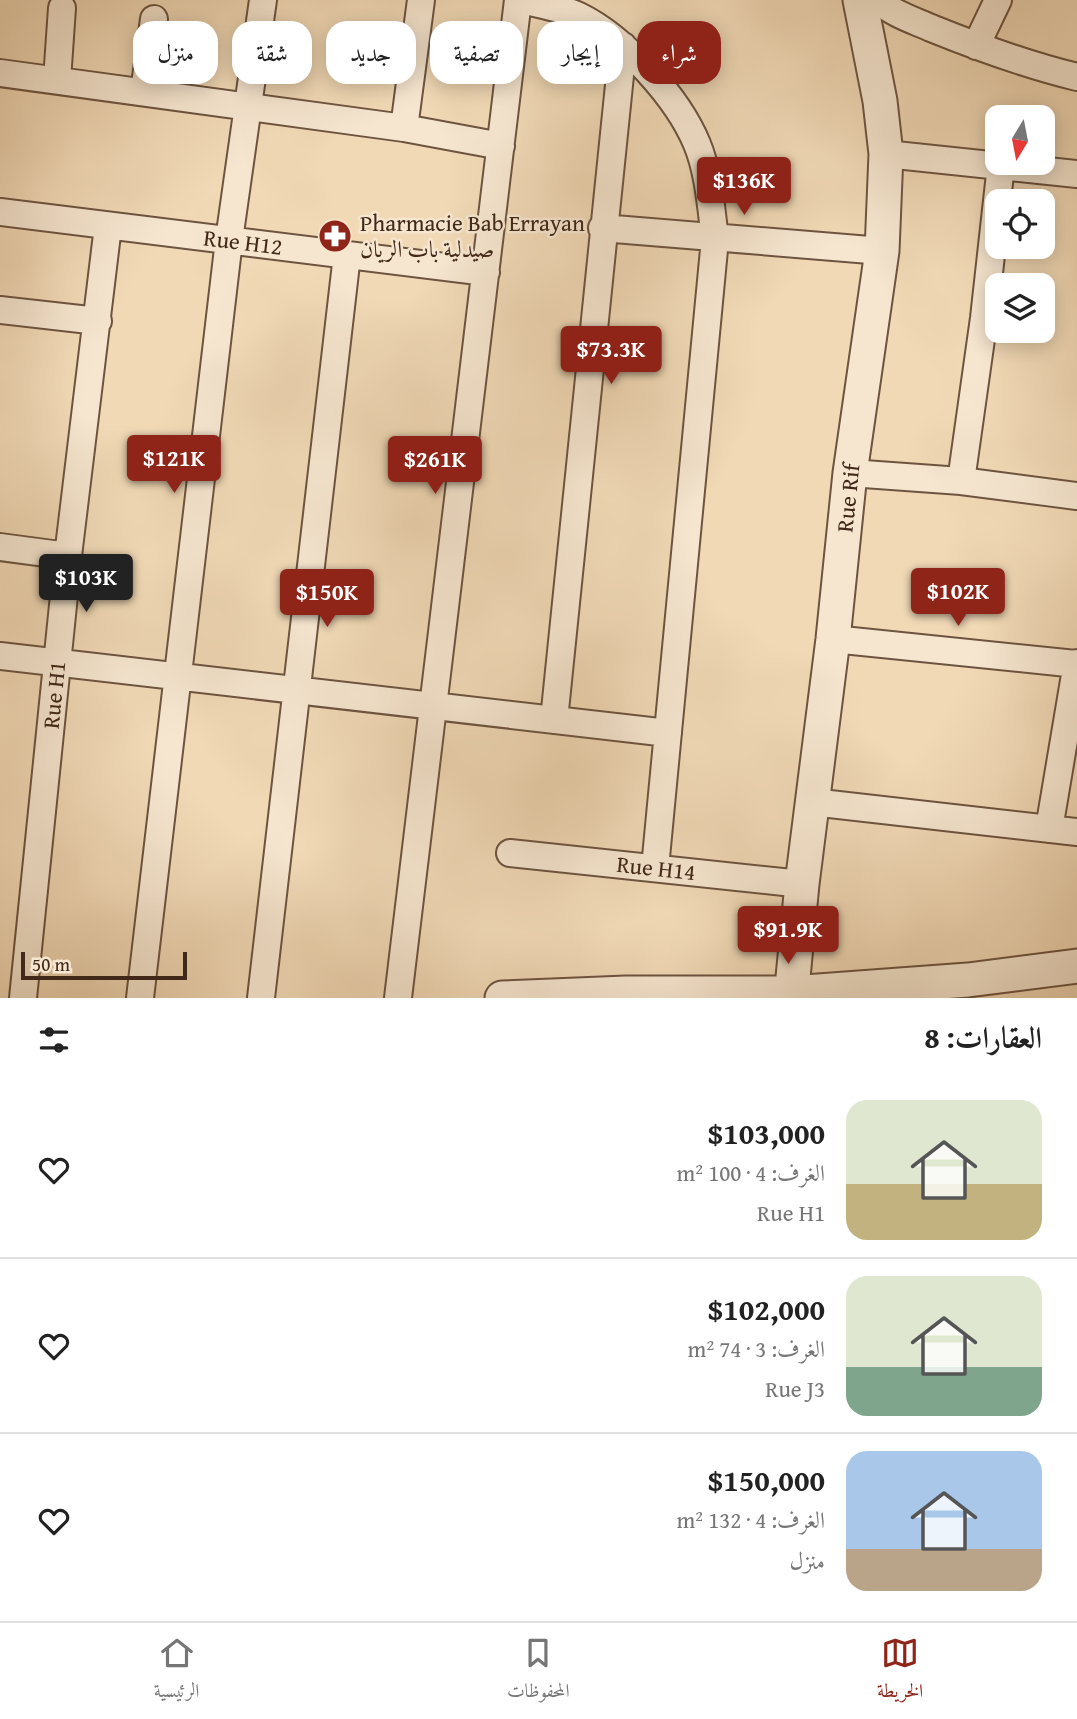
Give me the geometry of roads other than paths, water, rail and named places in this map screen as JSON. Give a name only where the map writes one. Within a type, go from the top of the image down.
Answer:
[{"type":"street","points":[[140,998],[229,240],[263,0]]},
{"type":"street","points":[[404,128],[421,0]]},
{"type":"street","points":[[398,998],[520,0],[579,16],[586,21]]},
{"type":"street","name":"Rue Rif","points":[[791,996],[850,473],[882,251],[886,154],[880,101],[860,0]]},
{"type":"street","points":[[878,0],[903,16],[976,46],[1076,75]]},
{"type":"street","points":[[976,46],[998,0]]},
{"type":"street","points":[[57,80],[62,8]]},
{"type":"street","points":[[144,92],[153,19]]},
{"type":"street","points":[[623,46],[670,98],[697,144],[707,182],[715,239],[655,868]]},
{"type":"street","points":[[0,73],[404,128],[501,146]]},
{"type":"street","points":[[554,720],[619,84]]},
{"type":"street","points":[[886,154],[985,163]]},
{"type":"street","points":[[1055,171],[1077,174]]},
{"type":"street","points":[[961,481],[984,318],[1000,175]]},
{"type":"street","name":"Rue H12","points":[[0,212],[486,272]]},
{"type":"street","name":"Rue H1","points":[[23,998],[68,556],[108,226]]},
{"type":"street","points":[[603,228],[882,251]]},
{"type":"street","points":[[261,998],[347,255]]},
{"type":"street","points":[[0,310],[98,321]]},
{"type":"street","points":[[850,473],[961,481],[1077,496]]},
{"type":"street","points":[[0,547],[68,556]]},
{"type":"street","points":[[833,639],[1077,664],[1049,829]]},
{"type":"street","points":[[0,656],[668,733]]},
{"type":"street","points":[[812,802],[1077,832]]},
{"type":"street","name":"Rue H14","points":[[510,853],[802,884]]},
{"type":"street","points":[[502,998],[791,996],[969,989],[1077,966]]},
{"type":"place","name":"Pharmacie Bab Errayan صيدلية باب الريان","points":[[335,236]]}]
